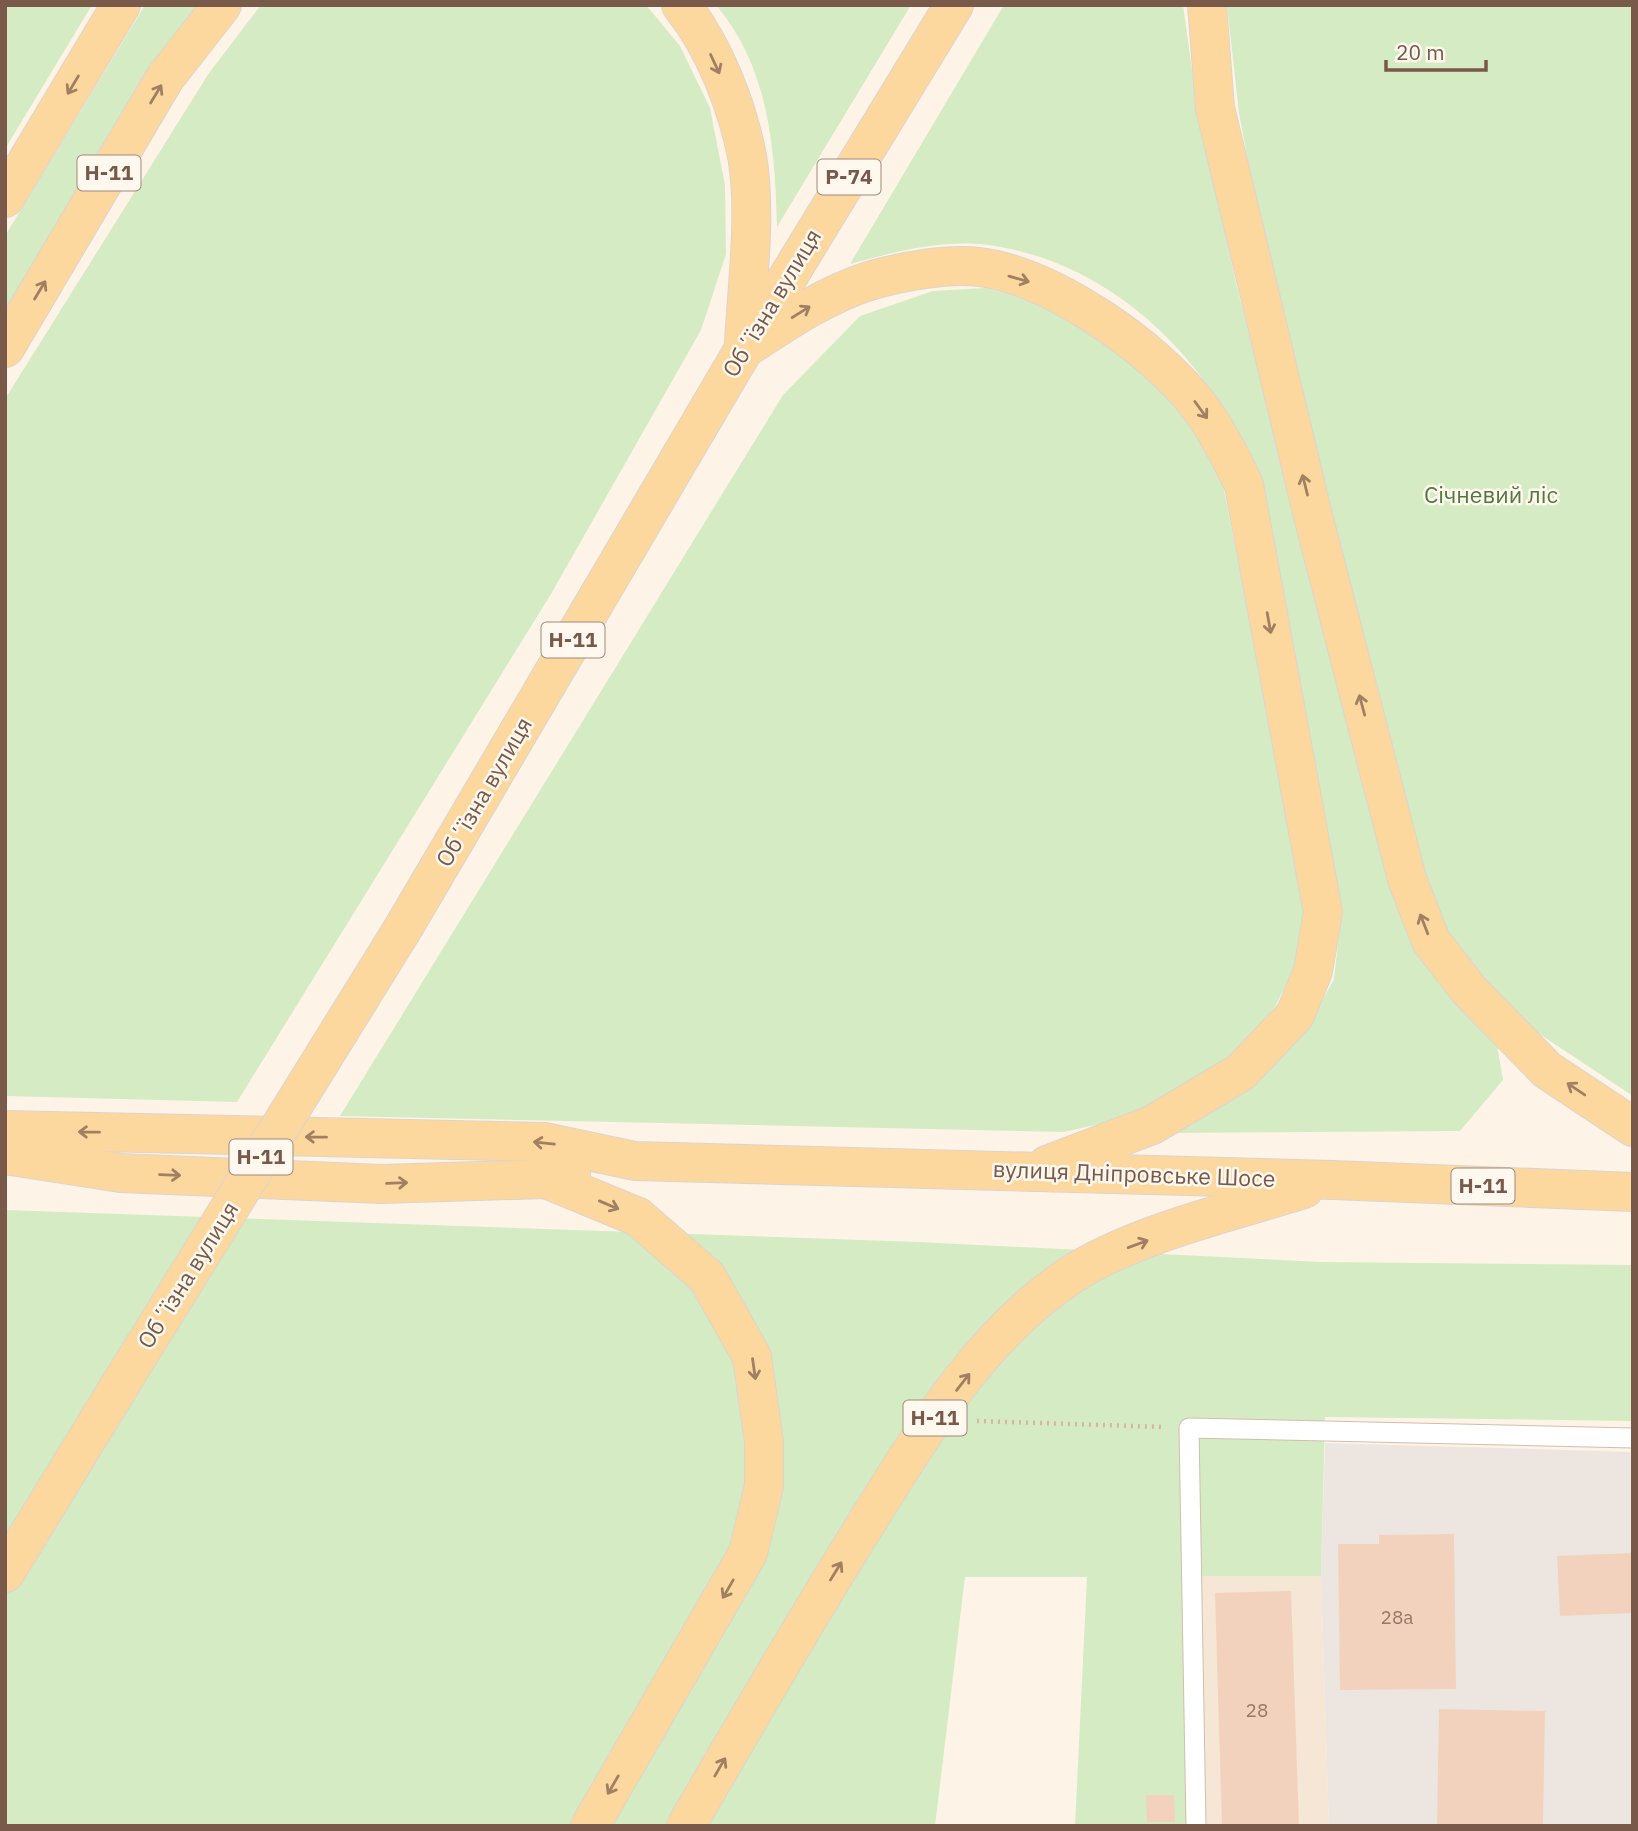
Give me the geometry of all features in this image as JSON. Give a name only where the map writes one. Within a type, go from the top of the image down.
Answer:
[{"type":"main road","points":[[5,198],[121,5]]},
{"type":"main road","name":"Н-11","points":[[5,348],[165,78],[222,5]]},
{"type":"main road","name":"Н-11","points":[[681,5],[696,24],[728,91],[747,157],[750,228],[744,349]]},
{"type":"main road","name":"Обʼїзна вулиця","points":[[5,1573],[402,930],[744,349],[954,5]]},
{"type":"main road","points":[[1207,5],[1217,121],[1312,516],[1407,879],[1431,941],[1469,990],[1547,1070],[1633,1127]]},
{"type":"main road","points":[[744,349],[825,297],[871,281],[922,270],[979,267],[1036,284],[1093,313],[1138,346],[1194,400],[1221,439],[1244,485],[1323,912],[1313,971],[1295,1015],[1241,1072],[1152,1125],[1031,1172]]},
{"type":"main road","name":"вулиця Дніпровське Шосе","points":[[5,1130],[545,1142],[635,1161],[1333,1180],[1633,1192]]},
{"type":"main road","name":"вулиця Дніпровське Шосе","points":[[5,1155],[121,1173],[381,1184],[546,1179],[635,1161]]},
{"type":"main road","points":[[546,1179],[638,1217],[707,1277],[752,1357],[764,1442],[764,1486],[748,1553],[590,1826]]},
{"type":"main road","name":"Н-11","points":[[686,1826],[792,1642],[933,1420],[1016,1317],[1073,1273],[1122,1249],[1333,1180]]},
{"type":"lane","points":[[1196,1826],[1189,1428],[1633,1438]]},
{"type":"path","points":[[933,1420],[1189,1428]]},
{"type":"shaded area","points":[[1325,1443],[1633,1452],[1633,1826],[1329,1826],[1321,1576]]},
{"type":"shaded area","points":[[1184,1576],[1321,1576],[1329,1826],[1188,1826]]},
{"type":"green space","points":[[5,5],[92,5],[5,149]]},
{"type":"green space","points":[[145,5],[200,5],[5,316],[5,236]]},
{"type":"green space","points":[[261,5],[646,5],[680,46],[710,108],[725,185],[726,254],[701,330],[551,594],[237,1102],[5,1096],[5,399],[209,73]]},
{"type":"green space","points":[[716,5],[911,5],[777,227],[774,168],[766,110],[748,55],[734,29]]},
{"type":"green space","points":[[1004,5],[1183,5],[1198,113],[1236,283],[1327,641],[1394,880],[1496,1040],[1503,1080],[1460,1131],[1168,1133],[1258,1083],[1310,1023],[1334,979],[1342,909],[1233,426],[1189,361],[1132,306],[1099,284],[1064,266],[1027,253],[988,245],[935,245],[850,264]]},
{"type":"green space","name":"Січневий ліс","points":[[1227,5],[1633,5],[1633,1096],[1529,1027],[1443,936],[1422,876],[1268,270],[1239,113]]},
{"type":"green space","points":[[985,288],[1043,302],[1098,335],[1152,381],[1191,426],[1223,484],[1307,915],[1294,969],[1276,1005],[1234,1057],[1184,1091],[1126,1118],[1064,1132],[340,1116],[783,395],[860,316],[933,291]]},
{"type":"green space","points":[[5,1210],[918,1242],[1321,1262],[1633,1265],[1633,1421],[1325,1417],[1321,1576],[1184,1576],[1188,1826],[1075,1826],[1087,1577],[965,1577],[935,1826],[5,1826]]},
{"type":"building","points":[[1454,1534],[1456,1689],[1340,1690],[1338,1544],[1379,1544],[1379,1535]]},
{"type":"building","points":[[1633,1553],[1633,1613],[1560,1616],[1557,1556]]},
{"type":"building","points":[[1291,1591],[1299,1826],[1222,1826],[1215,1593]]},
{"type":"building","points":[[1439,1709],[1545,1711],[1543,1826],[1437,1826]]},
{"type":"building","points":[[1146,1795],[1174,1795],[1175,1822],[1147,1822]]}]
